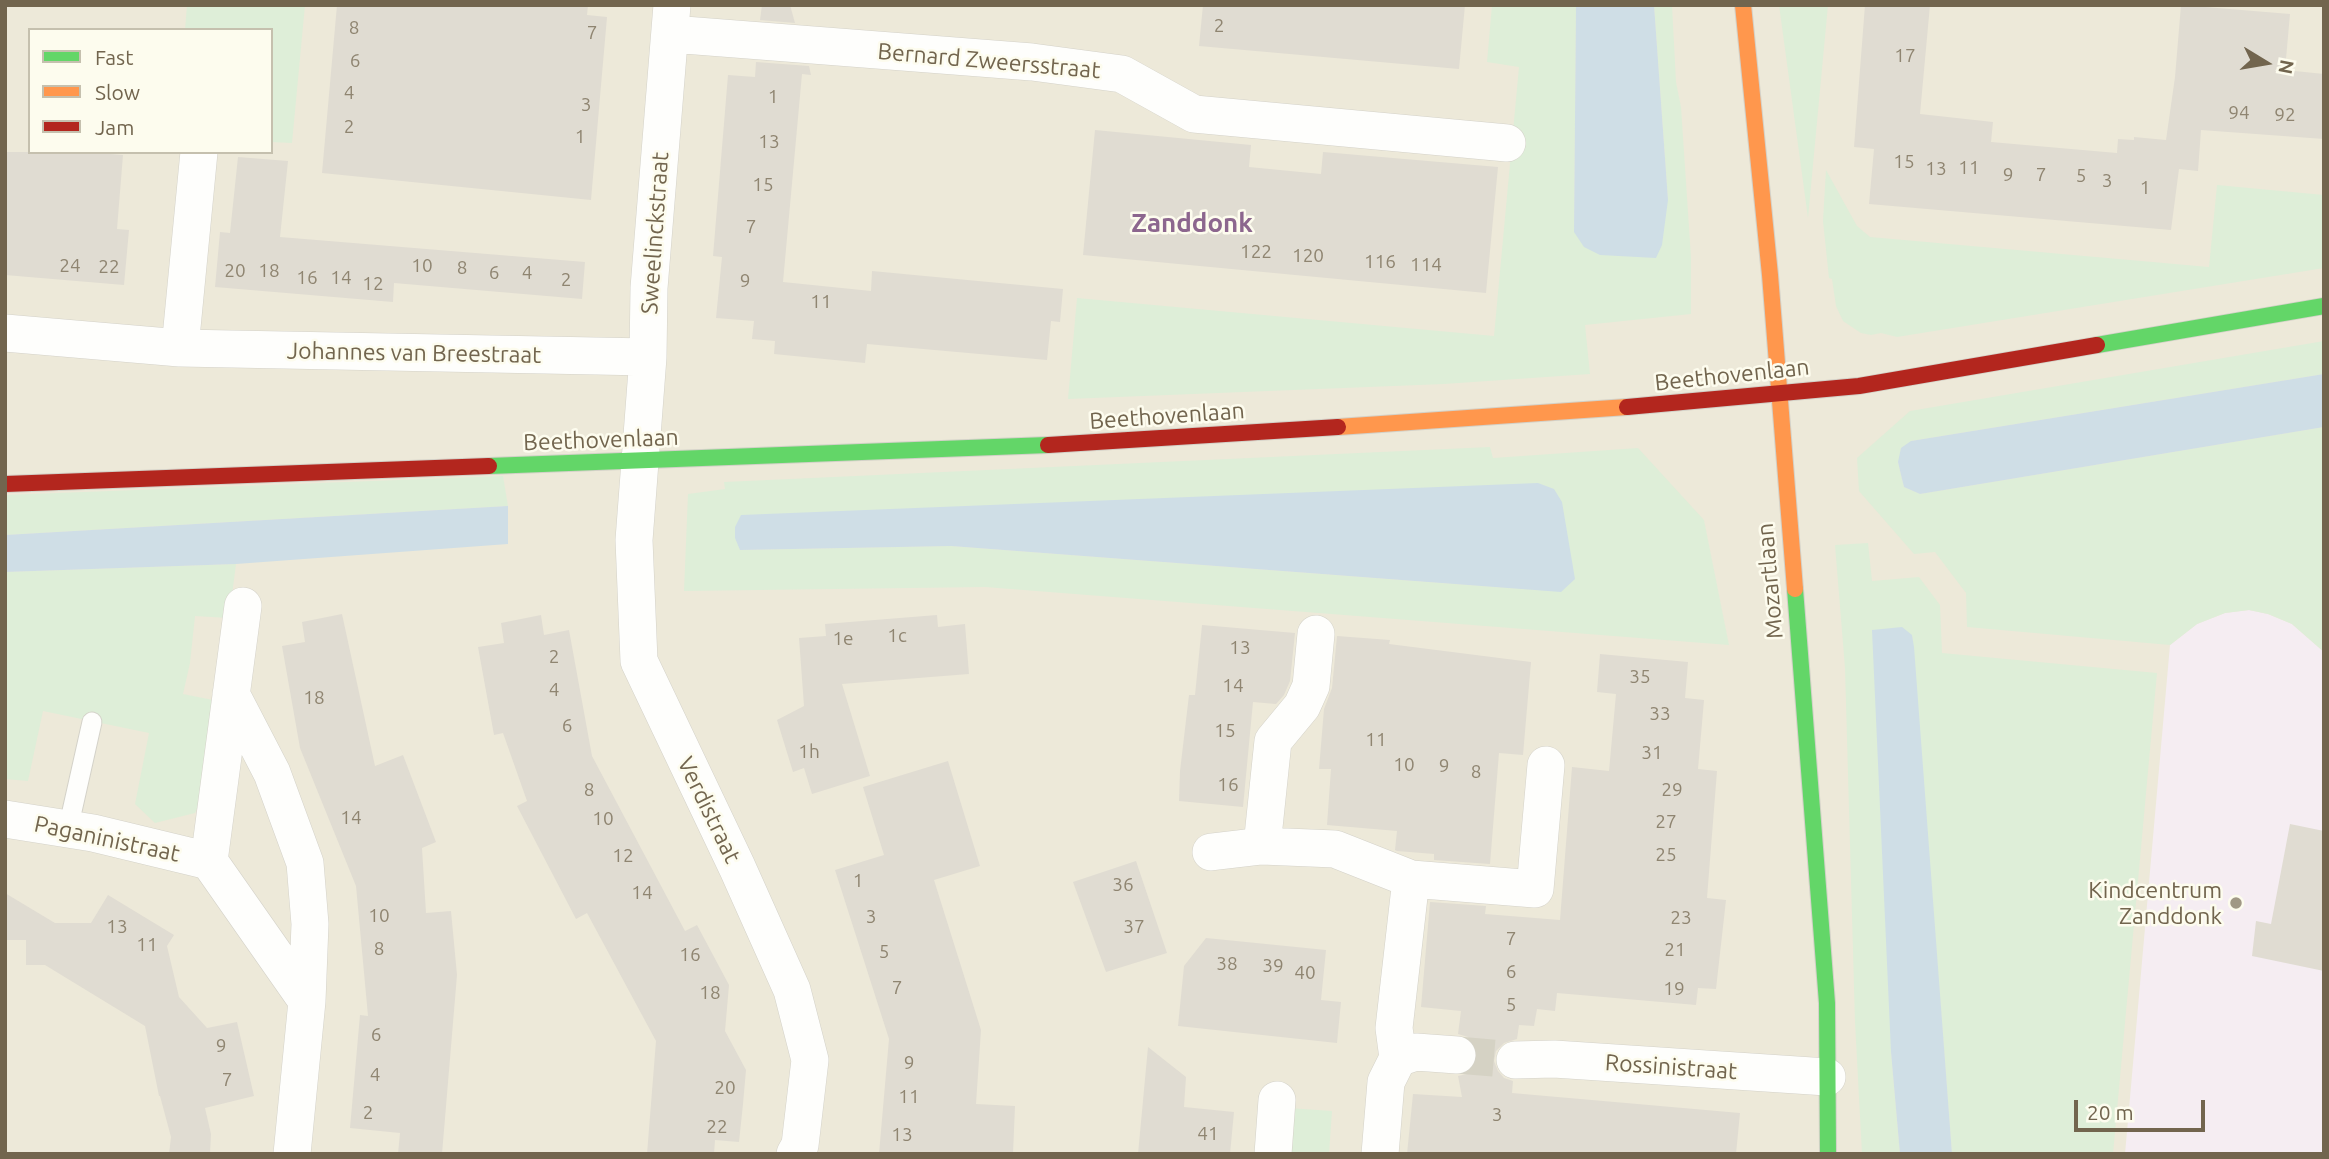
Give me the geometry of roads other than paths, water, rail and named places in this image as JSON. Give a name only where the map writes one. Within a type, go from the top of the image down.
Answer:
[{"type":"street","name":"Mozartlaan","points":[[1743,5],[1770,275],[1827,1003],[1828,1154]]},
{"type":"street","name":"Bernard Zweersstraat","points":[[671,20],[1122,74],[1194,114],[1507,143]]},
{"type":"street","name":"Sweelinckstraat","points":[[641,461],[648,357],[649,288],[671,20]]},
{"type":"street","points":[[180,348],[199,154]]},
{"type":"street","name":"Beethovenlaan","points":[[5,484],[1117,442],[1620,408],[1859,386],[2324,306]]},
{"type":"street","name":"Johannes van Breestraat","points":[[5,333],[180,348],[648,357]]},
{"type":"street","name":"Verdistraat","points":[[641,461],[634,540],[639,661],[792,990],[810,1060],[800,1145],[795,1154]]},
{"type":"street","name":"Paganinistraat","points":[[209,861],[243,606]]},
{"type":"street","points":[[1262,845],[1273,741],[1302,706],[1311,686],[1315,634]]},
{"type":"street","points":[[231,694],[272,773],[305,863],[310,924],[307,1001],[292,1154]]},
{"type":"street","points":[[1211,852],[1262,845],[1335,849],[1411,879],[1535,890],[1546,765]]},
{"type":"street","name":"Paganinistraat","points":[[5,819],[68,829],[209,861],[307,1001]]},
{"type":"street","points":[[1380,1154],[1386,1082],[1398,1058],[1394,1028],[1411,879]]},
{"type":"street","points":[[1398,1058],[1416,1052],[1457,1055]]},
{"type":"street","name":"Rossinistraat","points":[[1515,1060],[1554,1059],[1827,1077]]},
{"type":"street","points":[[1273,1154],[1277,1100]]},
{"type":"lane","points":[[68,829],[92,722]]},
{"type":"tunnel","points":[[1457,1055],[1515,1060]]},
{"type":"place","name":"Kindcentrum Zanddonk","points":[[2236,903]]},
{"type":"district","name":"Zanddonk","points":[[1192,223]]}]
